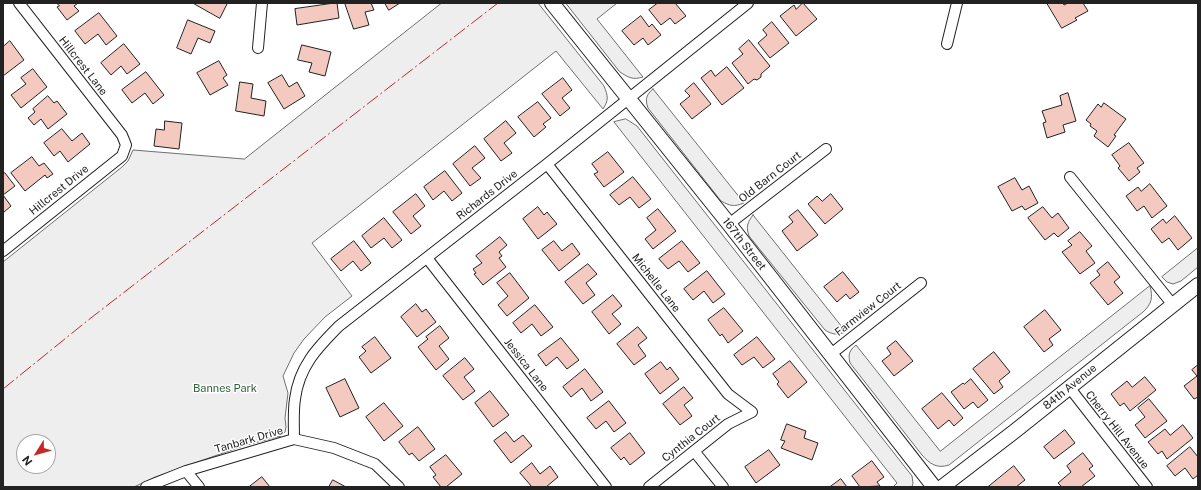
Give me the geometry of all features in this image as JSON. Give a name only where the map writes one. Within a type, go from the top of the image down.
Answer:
[{"type":"street","name":"Hillcrest Lane","points":[[18,3],[122,135],[126,145]]},
{"type":"street","points":[[258,48],[262,3]]},
{"type":"street","name":"167th Street","points":[[552,3],[729,224],[934,487]]},
{"type":"street","name":"Richards Drive","points":[[294,439],[295,399],[301,374],[310,358],[321,344],[339,326],[547,164],[748,3]]},
{"type":"street","points":[[947,44],[957,3]]},
{"type":"street","name":"Hillcrest Drive","points":[[3,251],[122,156],[126,145]]},
{"type":"street","name":"Old Barn Court","points":[[729,224],[826,149]]},
{"type":"street","name":"Michelle Lane","points":[[547,164],[728,394],[752,412]]},
{"type":"street","points":[[1070,177],[1173,305]]},
{"type":"street","name":"Jessica Lane","points":[[427,258],[606,487]]},
{"type":"street","name":"Farmview Court","points":[[831,354],[921,283]]},
{"type":"street","name":"84th Avenue","points":[[942,487],[1173,305],[1196,289]]},
{"type":"street","name":"Cherry Hill Avenue","points":[[1069,387],[1147,487]]},
{"type":"street","name":"Cynthia Court","points":[[649,487],[728,424],[752,412]]},
{"type":"street","name":"Tanbark Drive","points":[[146,487],[186,471],[294,439],[334,448],[375,464],[399,487]]},
{"type":"street","points":[[694,451],[723,487]]},
{"type":"street","points":[[186,471],[199,487]]},
{"type":"green space","name":"Bannes Park","points":[[442,3],[538,3],[604,86],[607,95],[607,100],[603,109],[556,51],[312,243],[352,296],[325,317],[304,339],[294,353],[283,376],[288,393],[285,418],[286,427],[285,432],[281,436],[243,446],[155,477],[134,487],[3,487],[3,262],[122,167],[128,161],[133,150],[244,159]]},
{"type":"green space","points":[[566,3],[617,3],[597,19],[643,77],[631,78],[620,72]]},
{"type":"green space","points":[[653,89],[744,203],[732,205],[721,201],[648,108],[647,97]]},
{"type":"green space","points":[[626,119],[637,126],[912,476],[912,487],[893,487],[897,483],[614,122]]},
{"type":"green space","points":[[753,215],[846,332],[835,334],[825,330],[749,236],[748,225],[749,220]]},
{"type":"green space","points":[[1198,248],[1198,267],[1181,281],[1173,284],[1167,282],[1162,277]]},
{"type":"green space","points":[[1150,286],[1151,300],[1143,312],[949,465],[934,465],[922,455],[850,363],[850,353],[856,345],[940,451]]},
{"type":"building","points":[[57,3],[78,3],[74,6],[79,11],[67,20],[57,7],[59,6]]},
{"type":"building","points":[[193,3],[225,3],[227,4],[220,18]]},
{"type":"building","points":[[337,3],[339,18],[297,25],[295,9]]},
{"type":"building","points":[[345,3],[371,3],[374,10],[365,12],[369,25],[354,29]]},
{"type":"building","points":[[385,3],[400,3],[389,10]]},
{"type":"building","points":[[658,3],[675,3],[686,16],[675,24],[670,18],[661,25],[649,10]]},
{"type":"building","points":[[803,3],[817,19],[796,36],[780,16],[794,5],[796,9]]},
{"type":"building","points":[[1047,3],[1063,3],[1064,5],[1068,3],[1083,3],[1088,11],[1075,18],[1077,20],[1062,28]]},
{"type":"building","points":[[99,13],[117,36],[106,45],[98,34],[85,44],[75,31]]},
{"type":"building","points":[[641,16],[649,27],[652,24],[661,35],[648,45],[643,38],[634,45],[622,31]]},
{"type":"building","points":[[188,20],[215,31],[210,43],[198,38],[191,54],[177,48]]},
{"type":"building","points":[[772,22],[789,43],[770,58],[758,43],[767,35],[763,30]]},
{"type":"building","points":[[749,40],[770,66],[761,74],[761,77],[757,80],[754,79],[748,84],[732,63],[743,54],[739,49]]},
{"type":"building","points":[[10,41],[24,60],[3,76],[3,47]]},
{"type":"building","points":[[124,44],[140,64],[127,74],[121,66],[111,75],[101,63]]},
{"type":"building","points":[[302,45],[331,52],[325,76],[309,72],[312,63],[298,60]]},
{"type":"building","points":[[219,61],[227,75],[223,78],[228,85],[210,95],[197,73]]},
{"type":"building","points":[[727,67],[744,88],[722,105],[701,78],[711,70],[715,76]]},
{"type":"building","points":[[33,69],[47,87],[21,108],[11,95],[26,84],[21,78]]},
{"type":"building","points":[[146,72],[164,95],[153,104],[145,93],[132,103],[122,90]]},
{"type":"building","points":[[282,75],[289,87],[297,82],[305,96],[284,109],[268,83]]},
{"type":"building","points":[[563,78],[572,90],[562,98],[570,108],[560,116],[542,94]]},
{"type":"building","points":[[240,82],[253,84],[251,98],[266,101],[264,116],[236,111]]},
{"type":"building","points":[[694,83],[711,104],[692,119],[680,104],[690,96],[685,91]]},
{"type":"building","points":[[1068,93],[1076,121],[1063,125],[1065,132],[1047,138],[1043,123],[1046,122],[1042,111],[1062,105],[1060,96]]},
{"type":"building","points":[[48,96],[54,103],[57,101],[67,114],[48,129],[41,119],[34,125],[28,118],[35,112],[33,109]]},
{"type":"building","points":[[538,102],[551,118],[543,124],[546,127],[534,137],[518,117]]},
{"type":"building","points":[[1104,103],[1126,119],[1114,135],[1116,136],[1108,147],[1094,136],[1097,131],[1090,126],[1091,124],[1086,120],[1098,104],[1101,107]]},
{"type":"building","points":[[165,121],[182,123],[179,149],[154,146],[156,129],[164,130]]},
{"type":"building","points":[[506,121],[516,133],[504,143],[512,153],[501,161],[484,139]]},
{"type":"building","points":[[62,129],[72,141],[82,133],[90,144],[68,162],[60,151],[54,156],[44,143]]},
{"type":"building","points":[[1129,143],[1144,163],[1137,168],[1140,172],[1129,181],[1118,168],[1120,166],[1112,155]]},
{"type":"building","points":[[475,146],[485,158],[472,168],[481,178],[470,186],[453,164]]},
{"type":"building","points":[[608,152],[624,172],[604,187],[594,174],[598,172],[592,164]]},
{"type":"building","points":[[32,157],[39,166],[44,163],[53,174],[47,178],[45,175],[25,191],[11,173]]},
{"type":"building","points":[[445,171],[462,193],[452,201],[444,191],[433,200],[424,187]]},
{"type":"building","points":[[5,173],[15,186],[3,195],[3,174]]},
{"type":"building","points":[[633,177],[651,199],[639,208],[630,197],[619,205],[610,195]]},
{"type":"building","points":[[1015,178],[1022,190],[1029,186],[1038,203],[1025,210],[1022,206],[1012,211],[998,187]]},
{"type":"building","points":[[1150,184],[1167,206],[1152,218],[1144,206],[1137,211],[1126,196],[1138,187],[1141,191]]},
{"type":"building","points":[[416,194],[425,206],[413,216],[421,226],[411,234],[393,212]]},
{"type":"building","points":[[831,194],[843,209],[825,224],[808,204],[817,196],[822,201]]},
{"type":"building","points":[[3,195],[11,206],[3,213]]},
{"type":"building","points":[[538,207],[544,215],[547,212],[557,224],[538,239],[523,219]]},
{"type":"building","points":[[1043,207],[1052,218],[1058,213],[1069,228],[1058,237],[1054,233],[1045,240],[1028,218]]},
{"type":"building","points":[[658,209],[676,231],[653,249],[645,239],[656,230],[647,218]]},
{"type":"building","points":[[798,210],[818,235],[797,251],[782,231],[793,222],[789,217]]},
{"type":"building","points":[[1175,216],[1192,238],[1178,250],[1169,238],[1162,243],[1151,229],[1163,219],[1166,223]]},
{"type":"building","points":[[384,218],[402,240],[392,248],[384,238],[371,248],[362,236]]},
{"type":"building","points":[[1080,232],[1092,246],[1086,251],[1095,263],[1080,274],[1062,252],[1072,245],[1068,241]]},
{"type":"building","points":[[500,237],[507,245],[499,252],[502,256],[499,258],[506,267],[483,285],[474,274],[476,273],[473,269],[482,263],[476,256]]},
{"type":"building","points":[[354,241],[371,263],[361,271],[353,261],[341,271],[331,259]]},
{"type":"building","points":[[554,241],[562,251],[572,243],[580,254],[559,271],[542,250]]},
{"type":"building","points":[[682,241],[700,263],[688,272],[679,261],[668,269],[659,259]]},
{"type":"building","points":[[1108,262],[1120,277],[1114,282],[1123,293],[1108,305],[1090,283],[1100,275],[1097,271]]},
{"type":"building","points":[[588,264],[597,274],[586,283],[595,295],[583,304],[565,282]]},
{"type":"building","points":[[707,271],[725,294],[713,303],[704,291],[693,300],[684,289]]},
{"type":"building","points":[[843,272],[859,292],[850,299],[846,294],[837,302],[824,287]]},
{"type":"building","points":[[510,273],[529,298],[507,316],[498,305],[508,296],[497,283]]},
{"type":"building","points":[[613,295],[622,306],[612,314],[621,324],[609,334],[592,312]]},
{"type":"building","points":[[416,304],[422,312],[426,309],[436,322],[417,337],[401,317]]},
{"type":"building","points":[[535,305],[553,327],[541,336],[532,324],[521,333],[513,323]]},
{"type":"building","points":[[724,308],[743,331],[728,343],[722,334],[720,336],[708,320]]},
{"type":"building","points":[[1045,310],[1061,330],[1049,339],[1053,345],[1044,352],[1024,327]]},
{"type":"building","points":[[440,326],[449,338],[439,346],[449,359],[436,370],[418,347],[428,339],[426,337]]},
{"type":"building","points":[[638,327],[647,338],[638,345],[646,356],[634,365],[617,344]]},
{"type":"building","points":[[375,337],[391,358],[371,373],[359,357],[366,351],[362,347]]},
{"type":"building","points":[[757,337],[775,359],[763,368],[754,357],[742,365],[734,355]]},
{"type":"building","points":[[561,338],[579,360],[567,369],[557,357],[546,366],[538,355]]},
{"type":"building","points":[[896,341],[913,361],[894,376],[882,361],[891,354],[887,348]]},
{"type":"building","points":[[994,352],[1010,372],[999,381],[1003,387],[994,394],[973,369]]},
{"type":"building","points":[[465,358],[474,369],[464,377],[475,391],[463,400],[443,376]]},
{"type":"building","points":[[790,361],[807,382],[788,398],[777,384],[779,382],[773,374]]},
{"type":"building","points":[[661,362],[667,370],[670,367],[679,379],[660,394],[645,374]]},
{"type":"building","points":[[1198,365],[1198,397],[1194,399],[1184,386],[1197,376],[1192,370]]},
{"type":"building","points":[[585,369],[603,392],[591,401],[582,388],[571,397],[563,387]]},
{"type":"building","points":[[1145,377],[1156,390],[1130,411],[1124,403],[1120,406],[1111,394],[1127,381],[1132,387]]},
{"type":"building","points":[[345,379],[359,408],[340,417],[326,388]]},
{"type":"building","points":[[971,379],[988,400],[978,408],[973,402],[964,409],[951,392]]},
{"type":"building","points":[[684,387],[693,398],[684,405],[692,416],[680,425],[663,404]]},
{"type":"building","points":[[490,391],[509,415],[493,427],[475,403]]},
{"type":"building","points":[[942,393],[963,418],[954,426],[949,420],[938,429],[922,409]]},
{"type":"building","points":[[1149,399],[1167,421],[1145,438],[1135,425],[1145,417],[1138,408]]},
{"type":"building","points":[[609,401],[626,423],[614,432],[606,421],[596,429],[587,418]]},
{"type":"building","points":[[384,403],[403,426],[384,441],[366,417]]},
{"type":"building","points":[[787,424],[806,431],[804,438],[818,443],[812,460],[781,448],[785,441],[781,440]]},
{"type":"building","points":[[1183,425],[1193,438],[1167,459],[1162,451],[1158,454],[1148,442],[1165,429],[1170,435]]},
{"type":"building","points":[[418,427],[435,449],[419,461],[412,453],[409,455],[399,442]]},
{"type":"building","points":[[1065,430],[1075,443],[1054,459],[1044,447]]},
{"type":"building","points":[[506,432],[514,442],[523,435],[532,446],[511,463],[494,441]]},
{"type":"building","points":[[630,433],[645,453],[630,465],[624,457],[621,460],[611,448]]},
{"type":"building","points":[[1190,447],[1198,457],[1198,475],[1193,479],[1185,468],[1175,476],[1167,466]]},
{"type":"building","points":[[769,450],[780,465],[756,483],[745,467]]},
{"type":"building","points":[[1083,453],[1093,466],[1089,469],[1095,476],[1081,487],[1062,487],[1058,483],[1071,472],[1067,466]]},
{"type":"building","points":[[446,455],[462,474],[446,487],[441,487],[433,477],[436,475],[430,467]]},
{"type":"building","points":[[872,461],[884,477],[877,482],[880,486],[860,487],[852,476]]},
{"type":"building","points":[[532,463],[540,474],[550,466],[558,477],[546,487],[532,487],[520,473]]},
{"type":"building","points":[[1014,466],[1025,480],[1016,487],[988,487]]},
{"type":"building","points":[[262,477],[270,487],[249,487]]},
{"type":"building","points":[[841,479],[847,487],[830,487]]},
{"type":"building","points":[[333,480],[346,487],[329,487]]},
{"type":"power","points":[[3,389],[87,321],[498,3]]}]
